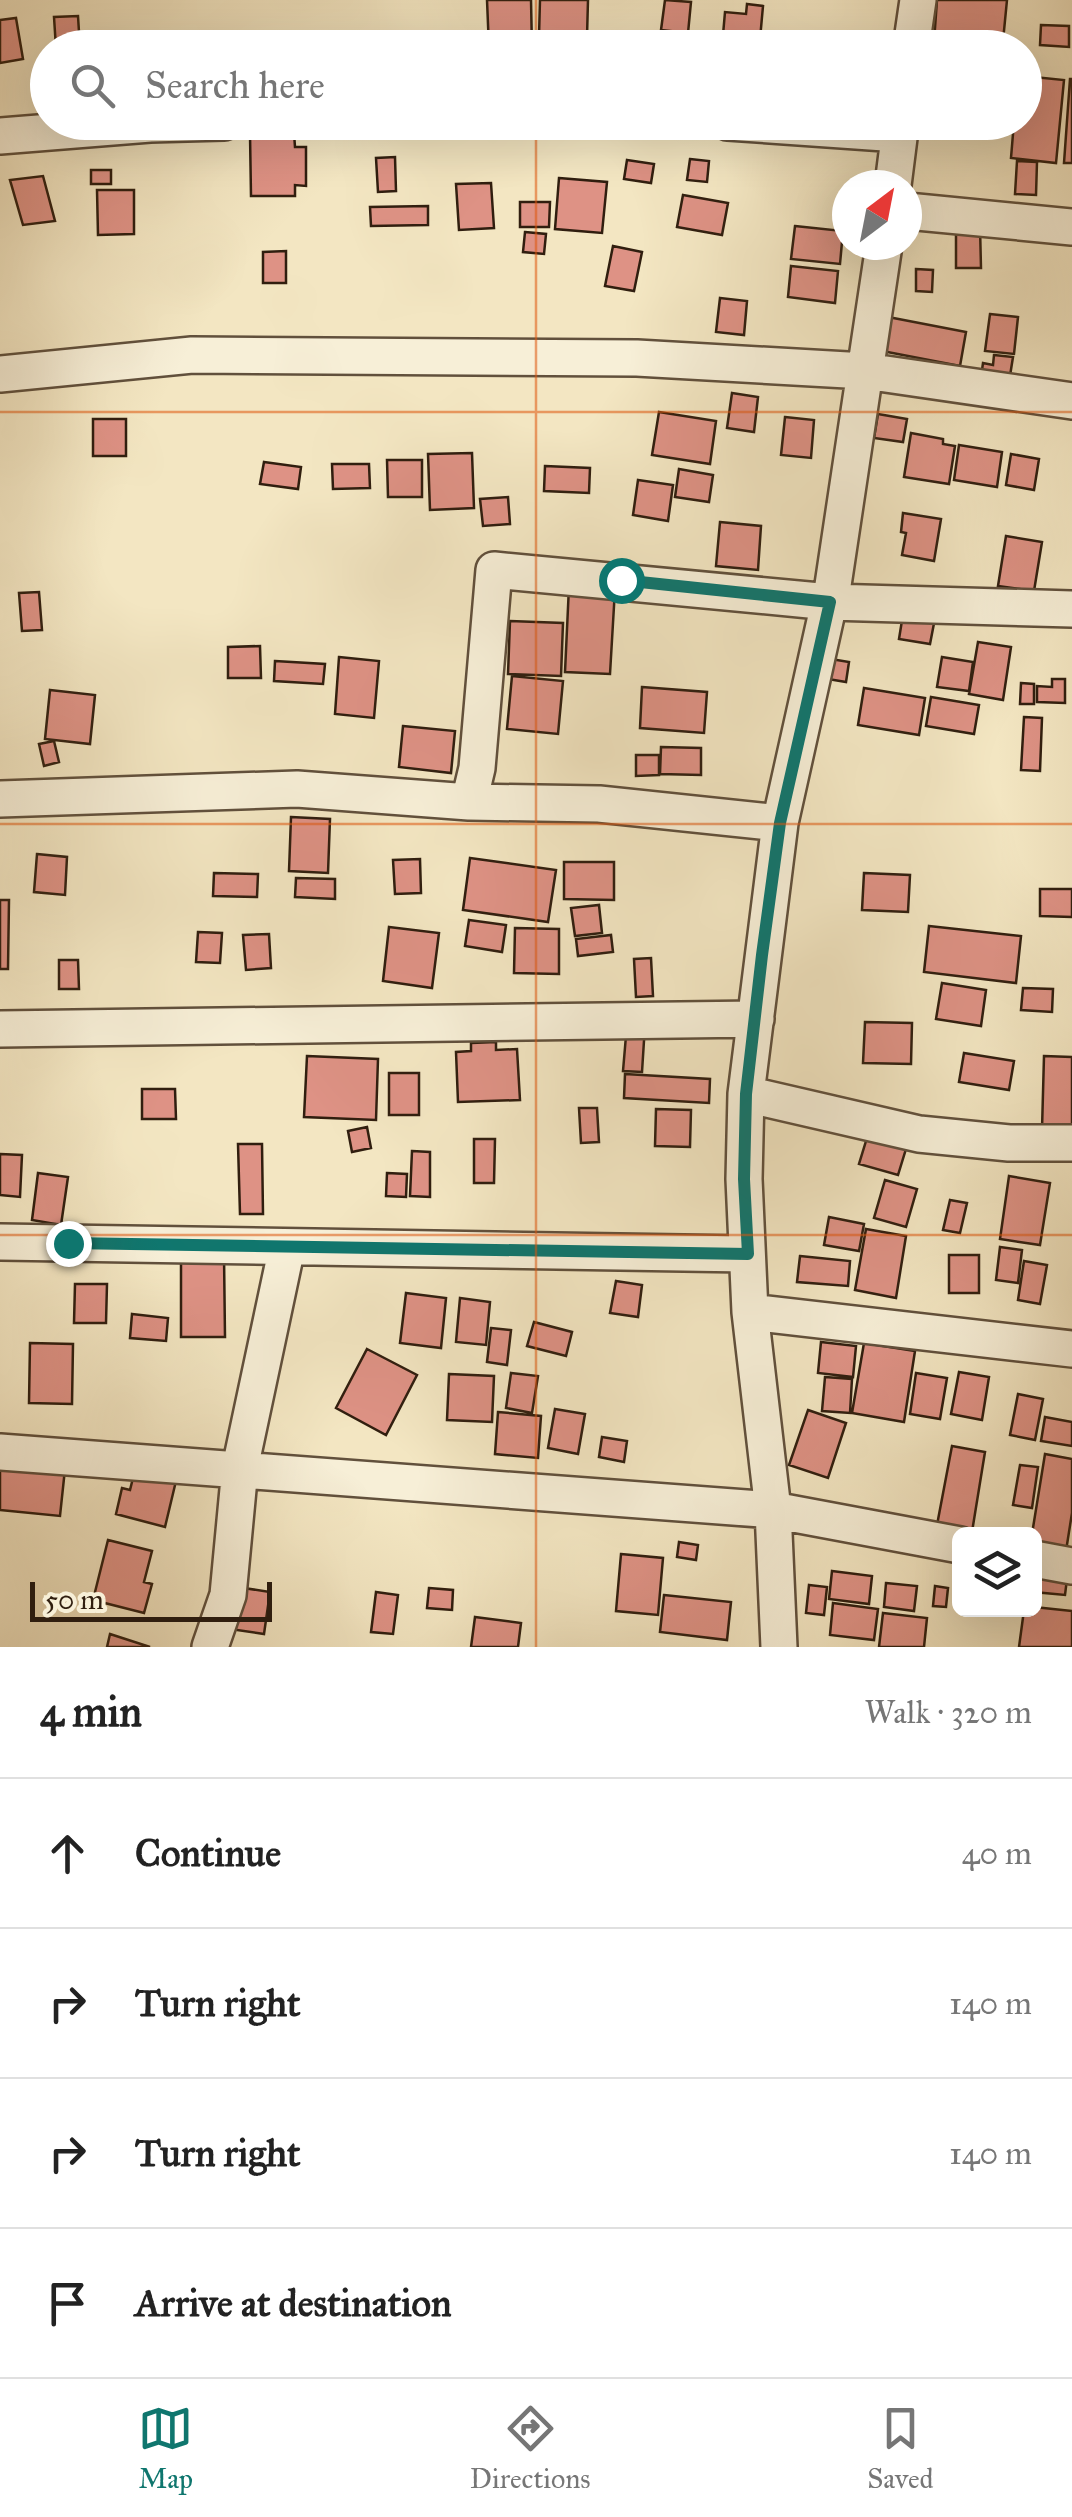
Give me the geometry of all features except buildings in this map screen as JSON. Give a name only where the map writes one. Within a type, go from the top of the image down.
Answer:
[{"type":"street","points":[[914,30],[918,0]]},
{"type":"street","points":[[0,136],[30,134]]},
{"type":"street","points":[[895,170],[899,140]]},
{"type":"street","points":[[922,212],[1072,227]]},
{"type":"street","points":[[779,1647],[773,1510],[750,1312],[744,1179],[746,1094],[780,823],[830,602],[882,260]]},
{"type":"street","points":[[0,374],[192,355],[637,358],[865,370],[1072,401]]},
{"type":"street","points":[[470,802],[478,768],[494,570],[830,602],[1072,609]]},
{"type":"street","points":[[0,799],[297,789],[470,802],[598,804],[780,823]]},
{"type":"street","points":[[0,1029],[756,1020]]},
{"type":"street","points":[[746,1094],[919,1134],[1009,1143],[1072,1143]]},
{"type":"street","points":[[0,1242],[748,1254]]},
{"type":"street","points":[[210,1647],[228,1595],[240,1468],[287,1247]]},
{"type":"street","points":[[750,1312],[1072,1349]]},
{"type":"street","points":[[0,1452],[773,1510],[952,1544]]},
{"type":"street","points":[[1042,1560],[1072,1566]]},
{"type":"route","points":[[68,1243],[748,1254],[744,1179],[746,1094],[762,955],[780,823],[830,602],[621,580]]}]
